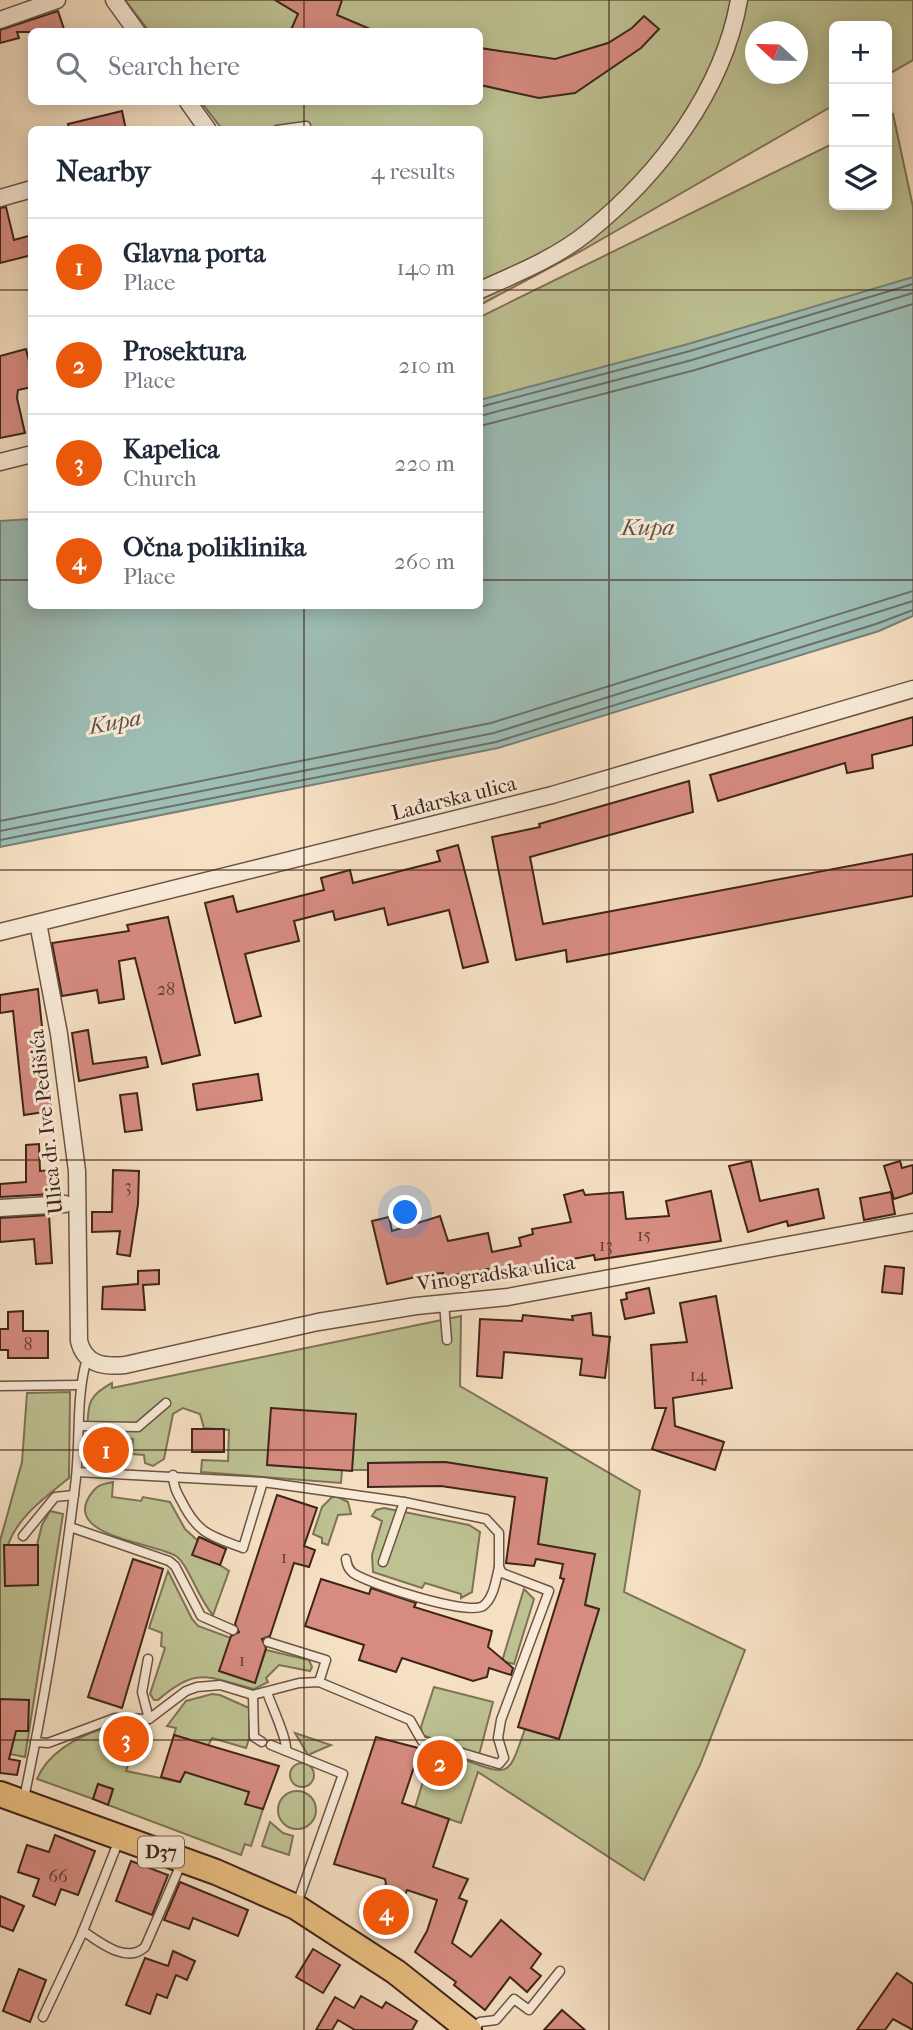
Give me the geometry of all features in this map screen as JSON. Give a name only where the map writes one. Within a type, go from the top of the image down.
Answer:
[{"type":"main road","name":"D37","points":[[12,1798],[183,1860],[296,1907],[387,1965],[471,2030]]},
{"type":"street","points":[[0,20],[57,0]]},
{"type":"street","points":[[114,0],[134,28]]},
{"type":"street","points":[[483,289],[527,270],[586,234],[641,184],[682,130],[725,56],[739,0]]},
{"type":"street","points":[[190,105],[205,126]]},
{"type":"street","points":[[0,198],[28,190]]},
{"type":"street","points":[[0,462],[28,455]]},
{"type":"street","name":"Lađarska ulica","points":[[0,932],[552,795],[913,689]]},
{"type":"street","name":"Ulica dr. Ive Pedišića","points":[[37,923],[55,1009],[74,1145],[78,1202],[79,1341],[87,1358]]},
{"type":"street","points":[[0,1208],[65,1204]]},
{"type":"street","name":"Vinogradska ulica","points":[[87,1358],[106,1366],[125,1366],[318,1322],[444,1303],[508,1297],[913,1222]]},
{"type":"lane","points":[[444,1303],[447,1339]]},
{"type":"lane","points":[[12,1798],[35,1742],[70,1527],[77,1472],[79,1385],[87,1358]]},
{"type":"lane","points":[[0,1386],[79,1385]]},
{"type":"lane","points":[[79,1426],[138,1427],[166,1403]]},
{"type":"lane","points":[[77,1472],[173,1475],[263,1482],[404,1502],[486,1519],[499,1533],[499,1567],[489,1598],[482,1606],[471,1610],[448,1606],[365,1579],[352,1572],[346,1559]]},
{"type":"lane","points":[[173,1475],[173,1485],[191,1521],[199,1530],[243,1548],[263,1482]]},
{"type":"lane","points":[[23,1536],[55,1497],[74,1495]]},
{"type":"lane","points":[[383,1562],[404,1502]]},
{"type":"lane","points":[[70,1527],[169,1562],[175,1566],[201,1616],[233,1630]]},
{"type":"lane","points":[[35,1742],[48,1743],[116,1718],[149,1719],[186,1691],[197,1687],[220,1685],[253,1695],[299,1683],[319,1682],[410,1720],[422,1741],[499,1764],[504,1758],[498,1738],[502,1720],[549,1591],[509,1577],[499,1567]]},
{"type":"lane","points":[[268,1642],[326,1660],[319,1682]]},
{"type":"lane","points":[[148,1660],[142,1692],[149,1719]]},
{"type":"lane","points":[[267,1692],[274,1717],[287,1742],[286,1751]]},
{"type":"lane","points":[[253,1695],[254,1737],[343,1774],[296,1907]]},
{"type":"lane","points":[[43,2017],[83,1931],[121,1837]]},
{"type":"lane","points":[[83,1931],[119,1952],[133,1955],[140,1952],[145,1947],[183,1860]]},
{"type":"lane","points":[[471,2030],[480,2022],[496,2020],[513,1998],[529,2010],[560,1971]]},
{"type":"green space","points":[[125,0],[913,0],[913,60],[892,72],[892,21],[829,21],[829,108],[583,250],[483,303],[483,126],[220,126],[203,105],[483,105],[483,28],[147,28]]},
{"type":"green space","points":[[893,114],[913,207],[913,363],[483,537],[483,316],[829,145],[829,210],[892,210]]},
{"type":"green space","points":[[461,1316],[460,1386],[640,1491],[624,1592],[745,1650],[700,1765],[644,1880],[478,1772],[461,1823],[415,1808],[427,1768],[455,1777],[462,1759],[490,1769],[506,1769],[515,1756],[525,1729],[559,1739],[599,1609],[583,1604],[595,1554],[538,1544],[547,1478],[445,1462],[368,1463],[368,1470],[342,1470],[341,1483],[201,1472],[202,1460],[228,1461],[229,1430],[204,1428],[200,1414],[183,1408],[173,1414],[164,1459],[153,1466],[145,1463],[144,1455],[132,1454],[133,1439],[126,1438],[125,1445],[123,1442],[87,1436],[88,1410],[92,1399],[112,1383],[112,1388]]},
{"type":"green space","points":[[70,1392],[69,1478],[26,1516],[8,1545],[37,1545],[42,1525],[50,1511],[63,1514],[25,1757],[10,1754],[12,1745],[0,1742],[0,1541],[22,1462],[27,1393]]},
{"type":"green space","points":[[113,1482],[112,1497],[141,1501],[143,1497],[170,1502],[185,1529],[197,1540],[199,1537],[226,1547],[220,1565],[229,1571],[213,1615],[185,1566],[176,1556],[112,1535],[87,1518],[85,1505],[94,1490],[100,1485]]},
{"type":"green space","points":[[332,1497],[348,1502],[351,1514],[338,1515],[328,1545],[313,1534],[322,1507]]},
{"type":"green space","points":[[384,1508],[469,1525],[480,1532],[472,1592],[461,1598],[461,1594],[425,1583],[422,1588],[373,1572],[372,1555],[382,1521],[372,1516],[376,1510]]},
{"type":"green space","points":[[168,1571],[192,1619],[198,1626],[231,1638],[255,1682],[266,1650],[309,1660],[312,1667],[310,1671],[279,1665],[266,1678],[268,1682],[254,1689],[214,1678],[194,1678],[154,1700],[150,1694],[165,1648],[161,1646],[162,1633],[149,1628]]},
{"type":"green space","points":[[524,1589],[534,1599],[514,1664],[502,1661]]},
{"type":"green space","points":[[434,1687],[493,1702],[479,1755],[422,1735],[421,1727]]},
{"type":"green space","points":[[212,1694],[249,1708],[249,1739],[246,1748],[212,1738],[208,1746],[174,1735],[176,1728],[167,1726],[186,1701]]},
{"type":"green space","points":[[102,1729],[119,1729],[114,1743],[133,1750],[126,1771],[180,1782],[188,1765],[217,1781],[251,1786],[246,1804],[263,1809],[251,1846],[245,1844],[241,1855],[108,1805],[113,1790],[98,1784],[93,1799],[37,1779],[55,1754],[82,1737]]},
{"type":"green space","points":[[295,1733],[331,1745],[308,1755]]},
{"type":"green space","points":[[302,1763],[311,1766],[314,1775],[311,1784],[302,1787],[293,1784],[290,1775],[293,1766]]},
{"type":"green space","points":[[297,1791],[311,1796],[316,1810],[311,1824],[297,1829],[283,1824],[278,1810],[283,1796]]},
{"type":"green space","points":[[270,1822],[283,1833],[293,1836],[289,1855],[262,1846]]},
{"type":"water","name":"Kupa","points":[[913,277],[913,616],[879,631],[498,748],[0,847],[0,521],[28,519],[28,609],[483,609],[483,399],[688,344]]},
{"type":"building","points":[[275,0],[342,0],[337,15],[368,28],[292,28],[298,14]]},
{"type":"building","points":[[58,11],[64,28],[28,28],[28,32],[17,32],[19,38],[0,43],[0,30]]},
{"type":"building","points":[[644,16],[659,29],[641,48],[575,93],[539,98],[483,86],[483,48],[555,59],[608,43],[632,28]]},
{"type":"building","points":[[122,111],[125,126],[68,126]]},
{"type":"building","points":[[6,207],[14,240],[28,236],[28,256],[0,263],[0,208]]},
{"type":"building","points":[[26,349],[28,388],[18,390],[17,398],[25,433],[0,438],[0,356]]},
{"type":"building","points":[[913,717],[913,745],[872,755],[873,768],[847,773],[845,763],[718,801],[710,775]]},
{"type":"building","points":[[689,781],[693,812],[530,857],[543,924],[913,854],[913,896],[567,962],[566,950],[516,960],[492,837],[540,827],[539,824]]},
{"type":"building","points":[[458,845],[488,962],[463,968],[449,910],[388,925],[384,908],[335,920],[333,911],[294,921],[299,941],[245,954],[261,1016],[235,1023],[205,903],[233,896],[237,912],[324,890],[321,878],[350,870],[353,883],[440,861],[437,851]]},
{"type":"building","points":[[168,917],[200,1055],[162,1064],[135,958],[119,961],[124,999],[99,1003],[97,990],[62,996],[52,943],[129,931],[127,925]]},
{"type":"building","points":[[38,989],[51,1111],[24,1115],[13,1011],[0,1013],[0,995]]},
{"type":"building","points":[[88,1030],[93,1064],[146,1057],[148,1067],[79,1081],[72,1033]]},
{"type":"building","points":[[258,1074],[262,1100],[197,1110],[193,1084]]},
{"type":"building","points":[[137,1093],[142,1130],[125,1132],[120,1095]]},
{"type":"building","points":[[39,1144],[40,1171],[53,1170],[53,1194],[0,1197],[0,1184],[26,1182],[26,1145]]},
{"type":"building","points":[[751,1161],[760,1201],[818,1189],[824,1218],[788,1226],[787,1221],[748,1232],[729,1166]]},
{"type":"building","points":[[900,1161],[902,1168],[913,1165],[913,1193],[894,1199],[884,1166]]},
{"type":"building","points":[[113,1170],[139,1171],[138,1204],[130,1256],[117,1254],[120,1231],[92,1232],[92,1212],[112,1212]]},
{"type":"building","points":[[583,1190],[585,1195],[623,1192],[626,1219],[669,1216],[666,1201],[711,1191],[721,1241],[595,1260],[594,1255],[546,1264],[547,1268],[490,1281],[488,1269],[443,1277],[443,1273],[428,1274],[387,1284],[372,1221],[389,1217],[392,1231],[440,1216],[448,1241],[488,1233],[492,1252],[521,1246],[519,1238],[533,1234],[532,1229],[571,1222],[564,1195]]},
{"type":"building","points":[[891,1192],[895,1214],[864,1220],[860,1198]]},
{"type":"building","points":[[49,1215],[52,1263],[36,1264],[34,1239],[0,1242],[0,1218]]},
{"type":"building","points":[[885,1266],[904,1268],[902,1294],[882,1292]]},
{"type":"building","points":[[159,1270],[159,1284],[143,1285],[145,1310],[102,1309],[103,1287],[138,1284],[138,1271]]},
{"type":"building","points":[[649,1288],[654,1313],[625,1319],[621,1300],[627,1299],[626,1293]]},
{"type":"building","points":[[716,1296],[732,1388],[673,1398],[675,1426],[724,1442],[715,1470],[652,1449],[666,1408],[655,1408],[651,1345],[687,1342],[680,1303]]},
{"type":"building","points":[[23,1311],[23,1331],[48,1331],[48,1358],[8,1358],[8,1350],[0,1350],[0,1329],[8,1329],[8,1312]]},
{"type":"building","points":[[591,1313],[593,1335],[610,1337],[605,1378],[580,1375],[582,1359],[504,1352],[502,1378],[477,1376],[480,1319],[522,1321],[523,1315],[573,1320],[572,1316]]},
{"type":"building","points":[[271,1408],[356,1414],[352,1471],[267,1465]]},
{"type":"building","points":[[192,1429],[224,1429],[224,1452],[192,1452]]},
{"type":"building","points":[[89,1441],[123,1442],[123,1458],[89,1458]]},
{"type":"building","points":[[445,1462],[547,1478],[538,1544],[595,1554],[585,1605],[599,1609],[559,1739],[518,1727],[564,1579],[560,1578],[563,1564],[536,1559],[534,1566],[506,1563],[515,1497],[441,1486],[368,1487],[368,1463]]},
{"type":"building","points":[[277,1495],[317,1508],[304,1546],[315,1550],[309,1567],[294,1563],[270,1636],[262,1639],[266,1648],[255,1683],[219,1671],[231,1636],[239,1632],[235,1624]]},
{"type":"building","points":[[199,1537],[226,1549],[220,1565],[192,1555]]},
{"type":"building","points":[[4,1545],[38,1545],[38,1585],[5,1586]]},
{"type":"building","points":[[133,1559],[163,1569],[122,1708],[88,1697]]},
{"type":"building","points":[[321,1579],[369,1594],[371,1588],[416,1603],[414,1607],[492,1631],[488,1647],[513,1668],[511,1675],[489,1668],[487,1677],[473,1681],[402,1658],[396,1672],[359,1660],[364,1645],[305,1626]]},
{"type":"building","points":[[0,1699],[29,1700],[28,1731],[16,1731],[9,1759],[20,1761],[17,1775],[0,1773]]},
{"type":"building","points":[[119,1729],[138,1736],[133,1750],[113,1743]]},
{"type":"building","points":[[174,1735],[279,1766],[263,1809],[245,1804],[249,1792],[185,1772],[180,1782],[161,1777]]},
{"type":"building","points":[[376,1737],[453,1757],[447,1775],[415,1764],[402,1803],[449,1819],[433,1867],[468,1879],[459,1898],[467,1901],[452,1943],[471,1957],[501,1920],[541,1954],[531,1968],[541,1976],[527,1992],[510,1977],[485,2010],[454,1985],[456,1982],[415,1952],[427,1931],[437,1900],[407,1890],[390,1935],[369,1922],[386,1884],[385,1879],[334,1864]]},
{"type":"building","points":[[98,1784],[113,1789],[108,1805],[93,1799]]},
{"type":"building","points":[[55,1835],[95,1851],[78,1895],[61,1889],[55,1905],[33,1896],[39,1879],[18,1872],[27,1845],[49,1852]]},
{"type":"building","points":[[131,1861],[168,1875],[152,1915],[116,1901]]},
{"type":"building","points":[[180,1882],[248,1910],[238,1936],[193,1918],[189,1929],[164,1920]]},
{"type":"building","points":[[0,1896],[24,1906],[13,1931],[0,1926]]},
{"type":"building","points":[[313,1949],[340,1965],[323,1993],[296,1977]]},
{"type":"building","points":[[173,1951],[195,1961],[187,1980],[176,1975],[167,1998],[157,1994],[150,2014],[126,2005],[145,1958],[168,1966]]},
{"type":"building","points":[[19,1969],[46,1980],[30,2022],[3,2011]]},
{"type":"building","points":[[897,1973],[913,1984],[913,2030],[893,2019],[885,2030],[857,2030]]},
{"type":"building","points":[[361,1996],[382,2008],[386,2002],[417,2021],[412,2030],[355,2030],[338,2020],[332,2030],[316,2030],[335,1997],[354,2008]]},
{"type":"building","points":[[562,2010],[585,2030],[544,2030]]},
{"type":"place","name":"Glavna porta","points":[[106,1450]]},
{"type":"place","name":"Kapelica","points":[[126,1739]]},
{"type":"place","name":"Prosektura","points":[[440,1763]]},
{"type":"place","name":"Očna poliklinika","points":[[386,1912]]}]
